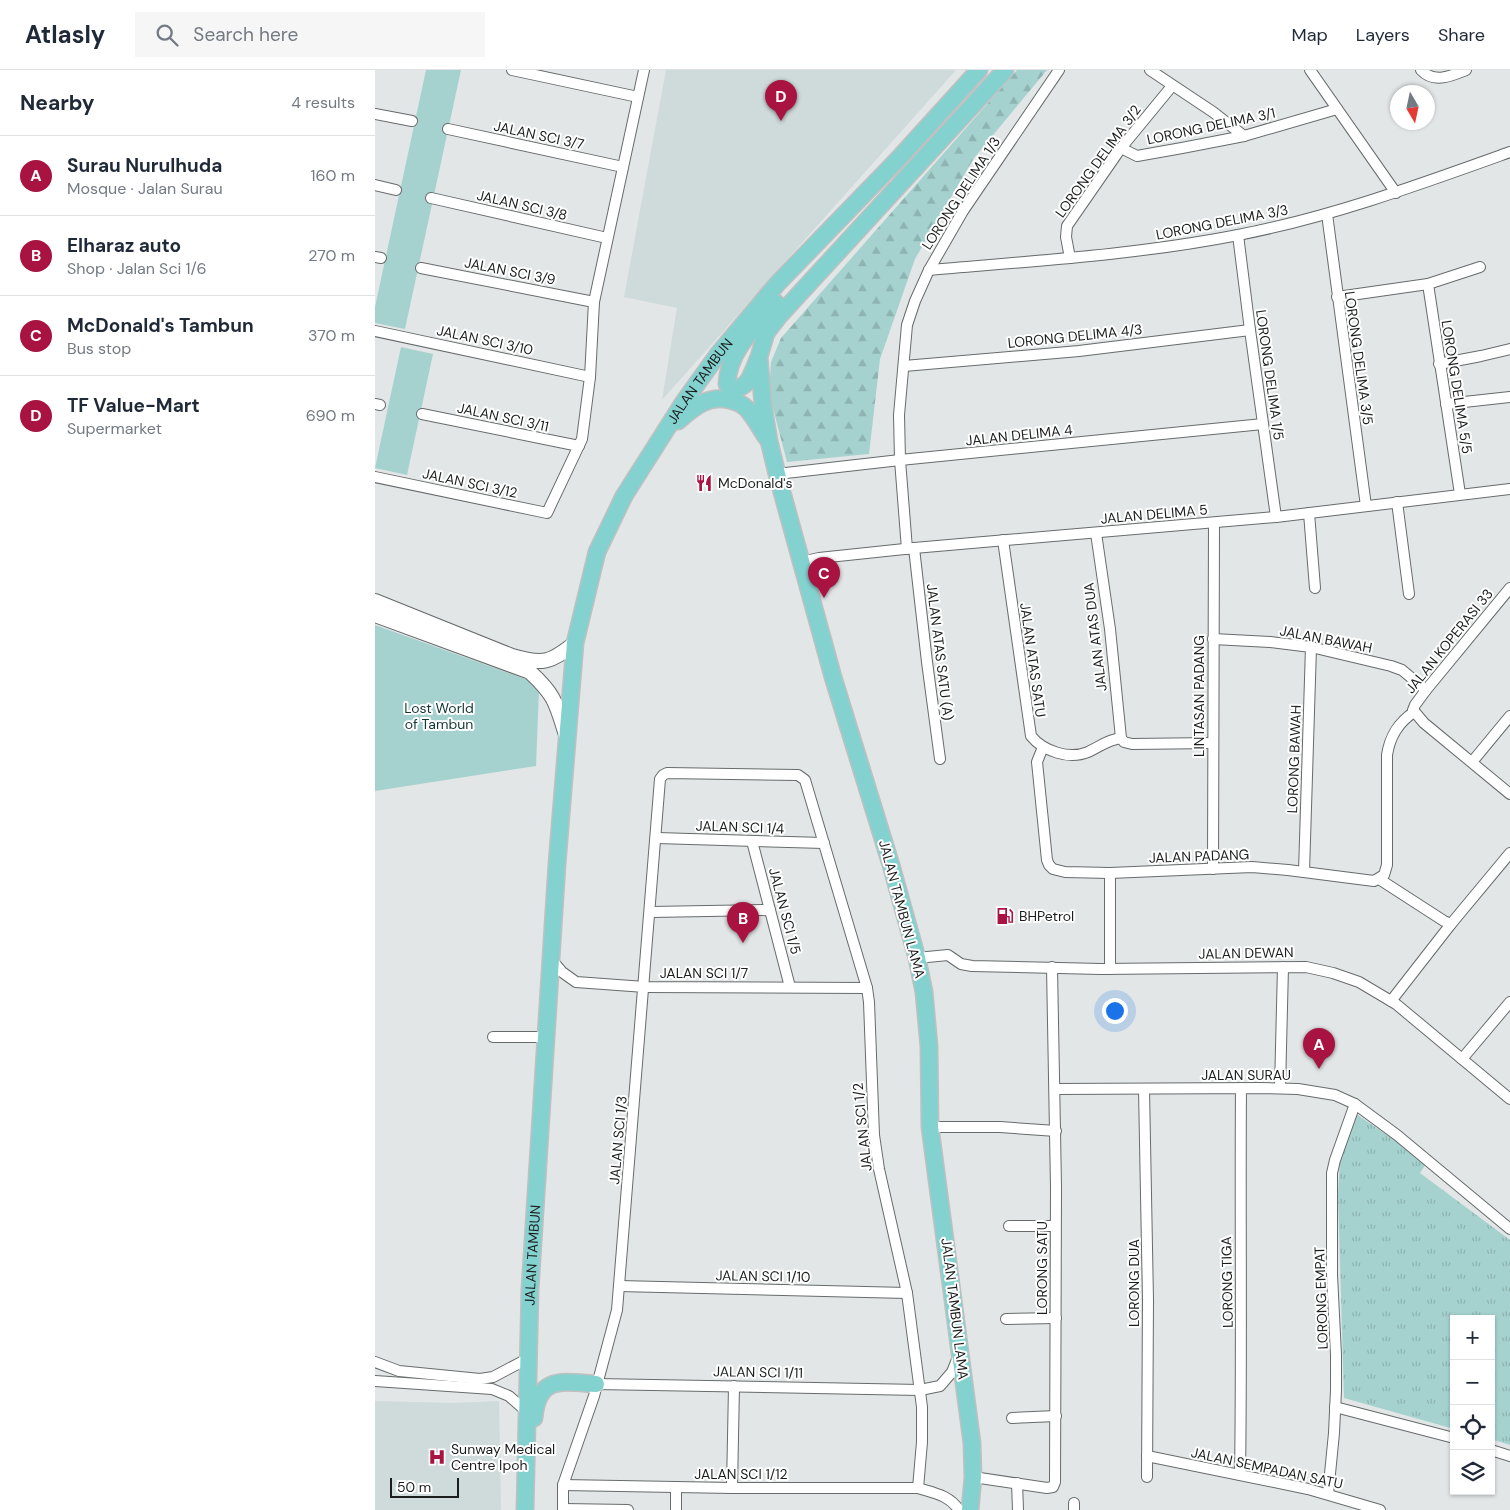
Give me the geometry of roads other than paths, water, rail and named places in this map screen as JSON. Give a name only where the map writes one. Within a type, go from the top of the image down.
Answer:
[{"type":"main road","name":"JALAN TAMBUN","points":[[525,1510],[530,1289],[547,1000],[575,643],[590,578],[601,544],[624,496],[669,428],[683,403],[719,353],[778,283],[901,156],[979,70]]},
{"type":"main road","points":[[847,211],[827,244],[744,340],[733,358],[727,375],[727,384],[732,389],[740,389],[747,384],[759,357],[762,342],[772,324],[1005,70]]},
{"type":"main road","name":"JALAN TAMBUN LAMA","points":[[759,357],[763,404],[769,441],[778,477],[833,677],[891,866],[917,958],[924,992],[929,1046],[930,1127],[972,1443],[970,1510]]},
{"type":"main road","points":[[669,428],[695,406],[704,401],[719,398],[745,407],[769,441]]},
{"type":"main road","points":[[375,601],[512,656],[532,662],[558,656],[575,643]]},
{"type":"main road","points":[[375,615],[530,672],[549,690],[567,738]]},
{"type":"main road","points":[[526,1485],[532,1453],[537,1400],[541,1391],[554,1384],[572,1382],[596,1384]]},
{"type":"street","points":[[512,70],[638,98]]},
{"type":"street","points":[[579,446],[582,439],[590,377],[594,302],[644,70]]},
{"type":"street","name":"LORONG DELIMA 1/3","points":[[910,549],[900,460],[899,415],[907,325],[915,300],[929,270],[963,211],[1059,70]]},
{"type":"street","points":[[1150,70],[1245,136]]},
{"type":"street","points":[[1311,70],[1396,193]]},
{"type":"street","points":[[1421,70],[1430,77],[1437,78],[1451,76],[1465,70]]},
{"type":"street","name":"LORONG DELIMA 3/2","points":[[1070,258],[1065,238],[1067,226],[1121,148],[1172,86]]},
{"type":"street","name":"LORONG DELIMA 3/1","points":[[1121,148],[1137,156],[1245,136],[1337,109]]},
{"type":"street","points":[[375,114],[412,121]]},
{"type":"street","name":"JALAN SCI 3/7","points":[[449,129],[623,167]]},
{"type":"street","name":"LORONG DELIMA 3/3","points":[[929,270],[1167,248],[1238,235],[1327,214],[1396,193],[1510,152]]},
{"type":"street","points":[[375,185],[396,190]]},
{"type":"street","name":"JALAN SCI 3/8","points":[[431,198],[607,238]]},
{"type":"street","name":"LORONG DELIMA 3/5","points":[[1327,214],[1366,506]]},
{"type":"street","name":"LORONG DELIMA 1/5","points":[[1238,235],[1276,517]]},
{"type":"street","name":"JALAN SCI 3/9","points":[[421,268],[594,302]]},
{"type":"street","points":[[1337,298],[1427,284],[1480,268]]},
{"type":"street","name":"LORONG DELIMA 5/5","points":[[1427,284],[1459,494]]},
{"type":"street","name":"LORONG DELIMA 4/3","points":[[904,366],[1079,351],[1250,330]]},
{"type":"street","name":"JALAN SCI 3/10","points":[[375,331],[590,377]]},
{"type":"street","points":[[1439,364],[1510,349]]},
{"type":"street","points":[[1446,404],[1510,397]]},
{"type":"street","name":"JALAN SCI 3/11","points":[[422,414],[579,446]]},
{"type":"street","name":"JALAN DELIMA 4","points":[[778,477],[900,460],[1263,424]]},
{"type":"street","name":"JALAN SCI 3/12","points":[[375,477],[547,513],[579,446]]},
{"type":"street","name":"JALAN DELIMA 5","points":[[801,562],[819,558],[1003,540],[1276,517],[1510,489]]},
{"type":"street","points":[[1397,502],[1409,594]]},
{"type":"street","points":[[1309,513],[1315,588]]},
{"type":"street","name":"LINTASAN PADANG","points":[[1213,523],[1213,869]]},
{"type":"street","name":"JALAN ATAS DUA","points":[[1096,533],[1110,628],[1121,738]]},
{"type":"street","name":"JALAN ATAS SATU","points":[[1003,540],[1028,729],[1031,736],[1043,747]]},
{"type":"street","name":"JALAN ATAS SATU (A)","points":[[910,549],[940,759]]},
{"type":"street","name":"JALAN KOPERASI 33","points":[[1510,588],[1413,708],[1414,712],[1424,723],[1510,794]]},
{"type":"street","name":"JALAN BAWAH","points":[[1213,639],[1270,642],[1311,647],[1391,666],[1402,670],[1426,690]]},
{"type":"street","name":"LORONG BAWAH","points":[[1305,872],[1311,647]]},
{"type":"street","name":"JALAN KOPERASI 33","points":[[1379,879],[1384,875],[1387,865],[1387,755],[1389,744],[1396,728],[1414,712]]},
{"type":"street","points":[[1472,762],[1510,716]]},
{"type":"street","points":[[1043,747],[1066,754],[1077,755],[1087,752],[1106,741],[1121,738],[1124,742],[1132,744],[1213,743]]},
{"type":"street","name":"JALAN PADANG","points":[[1043,747],[1037,762],[1047,860],[1053,869],[1065,872],[1109,873],[1252,868],[1305,872],[1368,881],[1379,879]]},
{"type":"street","name":"JALAN SCI 1/3","points":[[563,1510],[563,1485],[594,1396],[617,1310],[645,987],[660,779],[665,774],[795,775]]},
{"type":"street","name":"JALAN SCI 1/2","points":[[795,775],[801,776],[805,780],[867,988],[874,1134],[879,1169],[907,1293],[920,1390],[923,1442],[918,1488]]},
{"type":"street","name":"JALAN SCI 1/4","points":[[657,838],[824,843]]},
{"type":"street","name":"JALAN SCI 1/5","points":[[752,841],[790,987]]},
{"type":"street","points":[[1391,1001],[1510,853]]},
{"type":"street","points":[[1109,873],[1110,969]]},
{"type":"street","points":[[1379,879],[1451,924]]},
{"type":"street","points":[[651,912],[770,910]]},
{"type":"street","name":"JALAN DEWAN","points":[[917,958],[943,954],[966,966],[1110,969],[1306,966],[1359,982],[1391,1001],[1510,1099]]},
{"type":"street","name":"JALAN SCI 1/7","points":[[551,959],[562,972],[576,982],[645,987],[867,988]]},
{"type":"street","name":"LORONG SATU","points":[[972,1483],[1017,1483],[1047,1488],[1055,1485],[1056,1131],[1052,967]]},
{"type":"street","points":[[1280,1088],[1283,967]]},
{"type":"street","points":[[1462,1059],[1510,1002]]},
{"type":"street","points":[[493,1037],[545,1038]]},
{"type":"street","name":"LORONG TIGA","points":[[1240,1475],[1242,1355],[1241,1088]]},
{"type":"street","name":"JALAN SURAU","points":[[1055,1089],[1280,1088],[1330,1094],[1355,1104],[1397,1135],[1510,1230]]},
{"type":"street","name":"LORONG DUA","points":[[1144,1089],[1148,1300],[1147,1477]]},
{"type":"street","name":"LORONG EMPAT","points":[[1328,1494],[1335,1407],[1336,1355],[1332,1275],[1332,1173],[1355,1104]]},
{"type":"street","points":[[930,1127],[1000,1127],[1056,1131]]},
{"type":"street","points":[[1009,1226],[1055,1226]]},
{"type":"street","name":"JALAN SCI 1/10","points":[[619,1286],[907,1293]]},
{"type":"street","points":[[1006,1319],[1056,1318]]},
{"type":"street","name":"JALAN SCI 1/11","points":[[596,1384],[920,1390],[941,1386],[952,1372],[961,1350]]},
{"type":"street","points":[[375,1362],[399,1371],[480,1379],[493,1377],[529,1358]]},
{"type":"street","points":[[375,1381],[492,1389],[509,1396],[526,1411]]},
{"type":"street","points":[[732,1488],[734,1386]]},
{"type":"street","points":[[1335,1407],[1450,1437]]},
{"type":"street","points":[[1012,1418],[1056,1416]]},
{"type":"street","points":[[1495,1451],[1510,1456]]},
{"type":"street","name":"JALAN SEMPADAN SATU","points":[[1147,1456],[1328,1494],[1380,1510]]},
{"type":"street","points":[[1017,1483],[1018,1510]]},
{"type":"street","name":"JALAN SCI 1/12","points":[[563,1485],[732,1488],[918,1488],[944,1496],[959,1510]]},
{"type":"street","points":[[676,1487],[676,1510]]},
{"type":"street","points":[[563,1510],[628,1510]]},
{"type":"place","name":"TF Value-Mart","points":[[781,121]]},
{"type":"place","name":"McDonald's","points":[[704,483]]},
{"type":"place","name":"McDonald's Tambun","points":[[824,598]]},
{"type":"place","name":"BHPetrol","points":[[1005,916]]},
{"type":"place","name":"Elharaz auto","points":[[743,943]]},
{"type":"place","name":"Surau Nurulhuda","points":[[1319,1069]]},
{"type":"place","name":"Sunway Medical Centre Ipoh","points":[[437,1457]]},
{"type":"park label","name":"Lost World of Tambun","points":[[439,716]]}]
